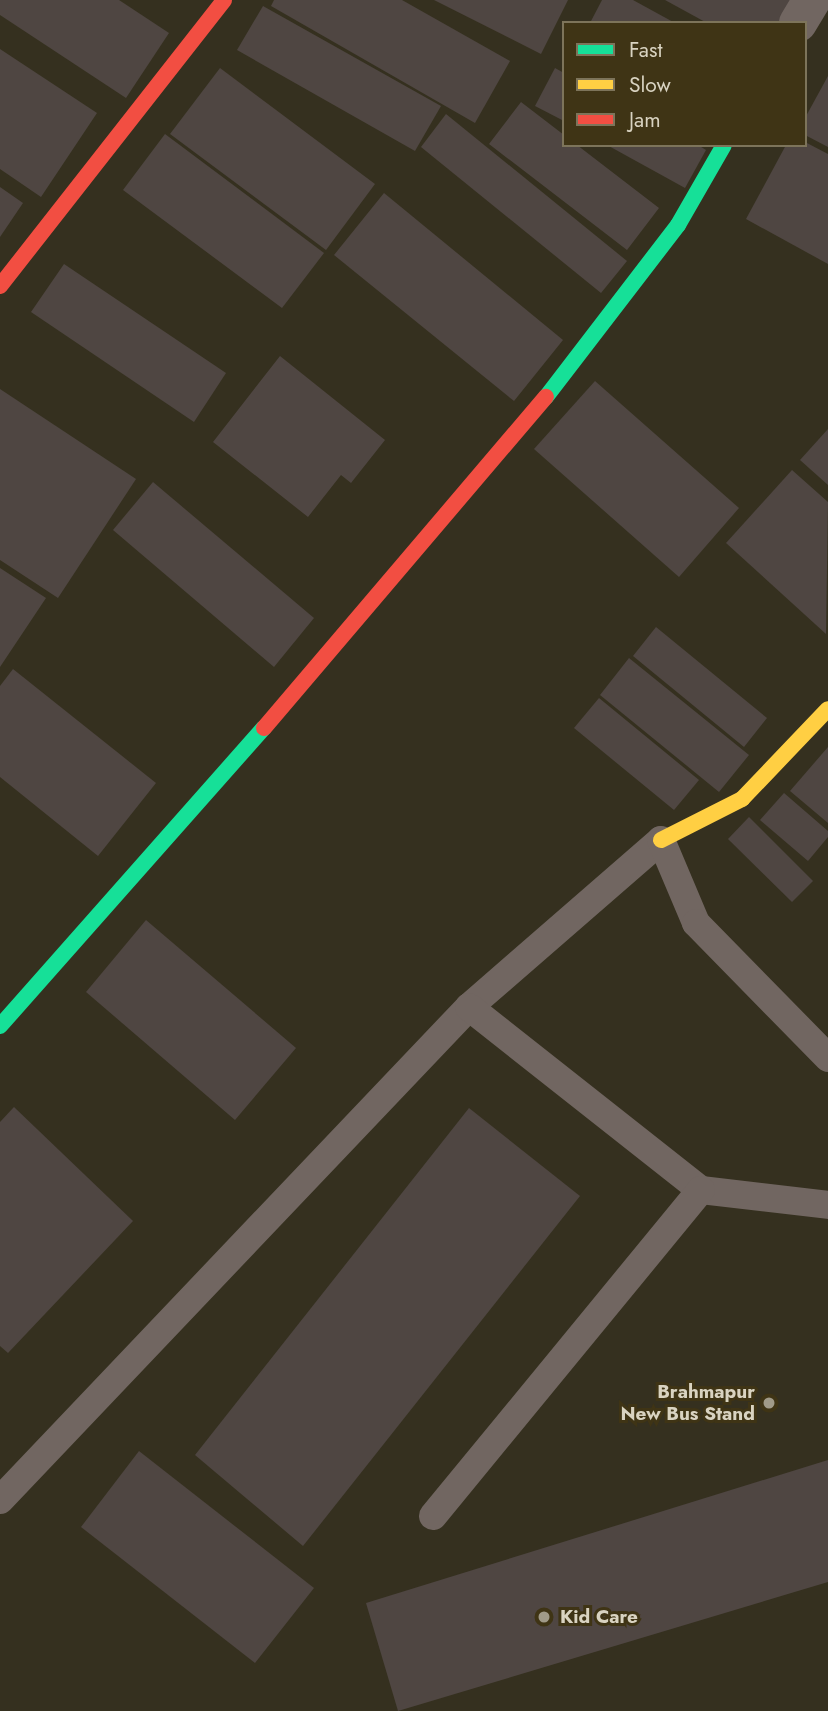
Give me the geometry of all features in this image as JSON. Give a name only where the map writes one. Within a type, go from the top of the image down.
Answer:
[{"type":"street","points":[[0,286],[223,0]]},
{"type":"street","points":[[800,21],[812,0]]},
{"type":"street","points":[[0,1026],[369,610],[566,373],[678,225],[723,147]]},
{"type":"street","points":[[661,840],[742,799],[828,709]]},
{"type":"lane","points":[[0,1500],[469,1007],[661,840],[696,923],[828,1058]]},
{"type":"lane","points":[[469,1007],[701,1190],[828,1205]]},
{"type":"lane","points":[[433,1516],[701,1190]]},
{"type":"building","points":[[0,0],[119,0],[169,33],[126,98],[0,15]]},
{"type":"building","points":[[274,0],[402,0],[510,61],[475,123],[271,6]]},
{"type":"building","points":[[434,0],[568,0],[541,54]]},
{"type":"building","points":[[602,0],[633,0],[671,21],[591,21]]},
{"type":"building","points":[[665,0],[791,0],[780,21],[703,21]]},
{"type":"building","points":[[263,6],[441,106],[415,151],[237,50]]},
{"type":"building","points":[[0,49],[97,113],[41,197],[0,169]]},
{"type":"building","points":[[220,68],[375,184],[326,250],[170,134]]},
{"type":"building","points":[[555,68],[562,72],[562,120],[535,106]]},
{"type":"building","points":[[828,76],[828,147],[807,136],[807,114]]},
{"type":"building","points":[[521,102],[562,133],[562,147],[580,147],[659,208],[627,250],[489,144]]},
{"type":"building","points":[[446,114],[627,261],[601,293],[421,147]]},
{"type":"building","points":[[165,134],[324,253],[282,308],[123,190]]},
{"type":"building","points":[[807,143],[828,154],[828,264],[746,219],[785,147],[807,147]]},
{"type":"building","points":[[611,147],[701,147],[706,150],[685,188]]},
{"type":"building","points":[[0,187],[23,203],[0,237]]},
{"type":"building","points":[[384,193],[563,340],[514,401],[334,255]]},
{"type":"building","points":[[64,264],[226,373],[194,422],[31,312]]},
{"type":"building","points":[[280,356],[385,440],[351,483],[341,475],[308,517],[213,442]]},
{"type":"building","points":[[595,381],[739,508],[679,577],[534,449]]},
{"type":"building","points":[[0,389],[136,479],[58,598],[0,560]]},
{"type":"building","points":[[828,429],[828,485],[800,460]]},
{"type":"building","points":[[792,470],[828,502],[826,634],[726,543]]},
{"type":"building","points":[[153,482],[314,618],[274,667],[113,530]]},
{"type":"building","points":[[0,568],[46,598],[0,667]]},
{"type":"building","points":[[656,627],[767,718],[744,747],[633,656]]},
{"type":"building","points":[[629,658],[749,755],[719,792],[600,695]]},
{"type":"building","points":[[13,669],[156,783],[98,856],[0,777],[0,686]]},
{"type":"building","points":[[599,698],[699,780],[674,810],[574,728]]},
{"type":"building","points":[[828,747],[828,823],[790,791]]},
{"type":"building","points":[[784,793],[828,831],[828,837],[808,861],[760,820]]},
{"type":"building","points":[[749,817],[813,881],[792,902],[728,839]]},
{"type":"building","points":[[146,920],[296,1048],[235,1120],[86,992]]},
{"type":"building","points":[[14,1107],[133,1221],[8,1353],[0,1346],[0,1122]]},
{"type":"building","points":[[469,1108],[580,1196],[303,1546],[195,1455]]},
{"type":"building","points":[[139,1451],[314,1588],[255,1663],[81,1527]]},
{"type":"building","points":[[828,1460],[828,1582],[398,1711],[366,1603]]},
{"type":"traffic: fast","points":[[546,397],[678,225],[723,147]]},
{"type":"traffic: fast","points":[[0,1026],[264,728]]},
{"type":"traffic: slow","points":[[661,840],[742,799],[828,709]]},
{"type":"traffic: jam","points":[[0,286],[224,0]]},
{"type":"traffic: jam","points":[[264,728],[546,397]]},
{"type":"place","name":"Brahmapur New Bus Stand","points":[[769,1403]]},
{"type":"place","name":"Kid Care","points":[[544,1617]]}]
